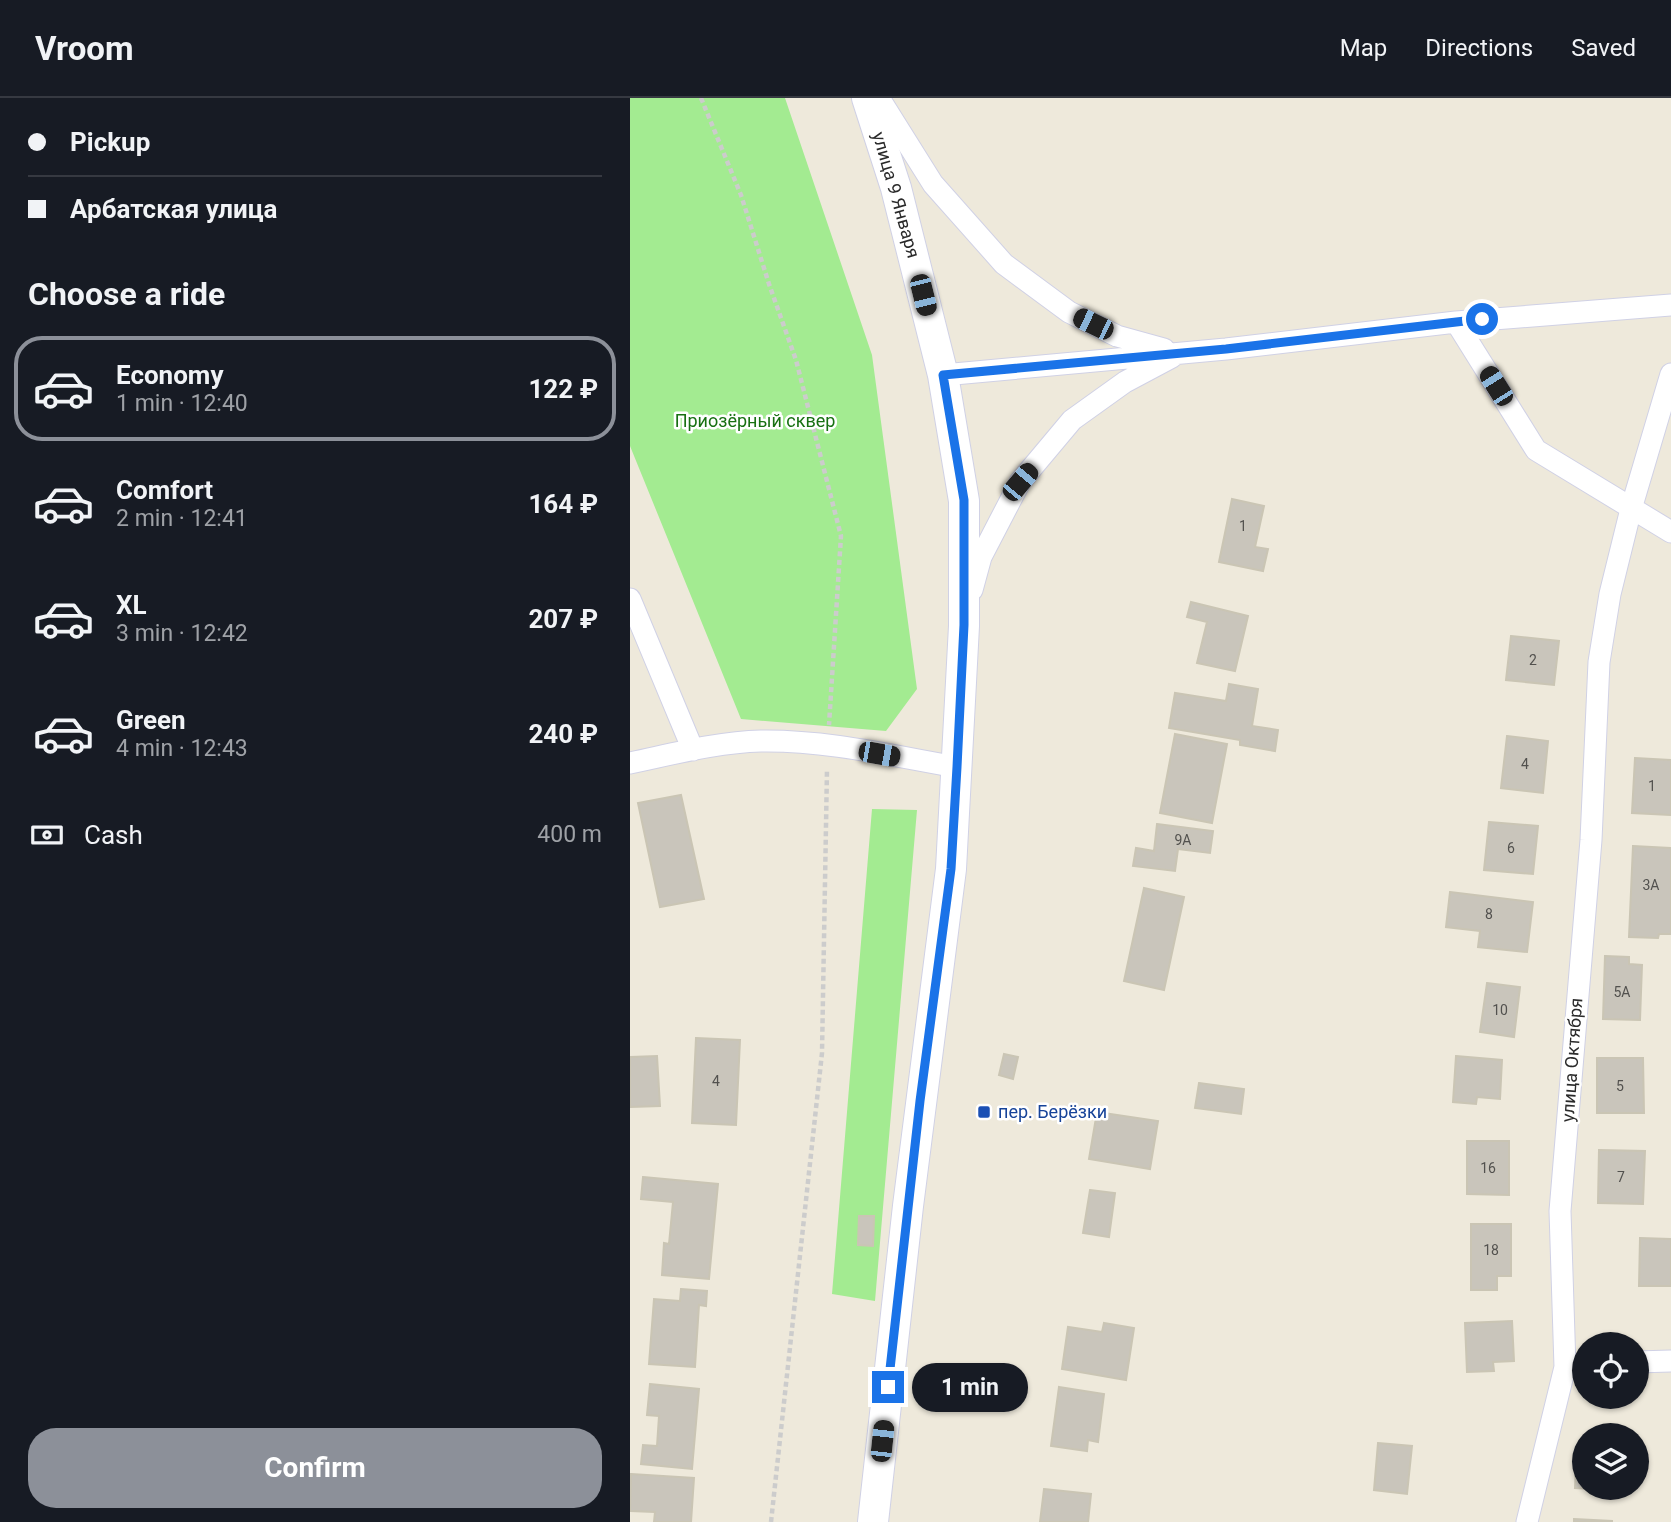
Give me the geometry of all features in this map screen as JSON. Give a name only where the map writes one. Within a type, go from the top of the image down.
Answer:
[{"type":"main road","name":"улица 9 Января","points":[[867,98],[896,188],[943,375],[964,500],[964,625],[951,869],[908,1206],[873,1522]]},
{"type":"street","points":[[879,98],[933,184],[1004,264],[1069,312],[1117,336],[1180,353]]},
{"type":"street","points":[[943,375],[1180,353],[1456,322],[1671,305]]},
{"type":"street","points":[[1456,322],[1536,450],[1671,532]]},
{"type":"street","points":[[964,625],[981,557],[1020,482],[1072,420],[1125,382],[1180,353]]},
{"type":"street","name":"улица Октября","points":[[1572,1335],[1560,1211],[1591,839],[1599,662],[1610,594],[1631,509],[1671,374]]},
{"type":"street","points":[[630,599],[693,750]]},
{"type":"street","points":[[630,763],[693,750],[761,741],[828,745],[957,767]]},
{"type":"street","points":[[1649,1362],[1671,1361]]},
{"type":"street","name":"улица Октября","points":[[1527,1522],[1572,1376]]},
{"type":"path","points":[[701,98],[741,195],[796,359],[841,536],[828,745],[822,1053],[771,1522]]},
{"type":"green space","name":"Приозёрный сквер","points":[[630,98],[785,98],[872,355],[917,689],[886,731],[741,719],[630,446]]},
{"type":"green space","points":[[872,809],[917,810],[875,1301],[832,1294]]},
{"type":"building","points":[[1232,499],[1264,506],[1255,547],[1268,549],[1263,571],[1219,562]]},
{"type":"building","points":[[1191,602],[1248,616],[1235,671],[1197,663],[1207,622],[1187,617]]},
{"type":"building","points":[[1511,636],[1559,641],[1554,685],[1506,680]]},
{"type":"building","points":[[1229,684],[1258,689],[1252,726],[1278,730],[1275,751],[1240,745],[1240,740],[1169,728],[1175,693],[1226,701]]},
{"type":"building","points":[[1175,734],[1227,744],[1212,823],[1160,813]]},
{"type":"building","points":[[1507,736],[1548,741],[1543,793],[1501,788]]},
{"type":"building","points":[[1635,758],[1671,760],[1671,815],[1632,813]]},
{"type":"building","points":[[681,795],[704,899],[660,907],[638,803]]},
{"type":"building","points":[[1489,822],[1538,826],[1533,874],[1484,870]]},
{"type":"building","points":[[1157,824],[1213,831],[1210,853],[1178,849],[1175,871],[1133,866],[1136,848],[1154,851]]},
{"type":"building","points":[[1633,846],[1671,848],[1671,934],[1659,934],[1658,938],[1629,937]]},
{"type":"building","points":[[1144,888],[1184,897],[1164,990],[1124,981]]},
{"type":"building","points":[[1450,892],[1533,902],[1527,952],[1478,947],[1480,931],[1446,927]]},
{"type":"building","points":[[1605,956],[1629,957],[1629,964],[1642,965],[1640,1020],[1603,1019]]},
{"type":"building","points":[[1487,983],[1520,987],[1514,1037],[1480,1032]]},
{"type":"building","points":[[696,1038],[740,1040],[736,1125],[692,1123]]},
{"type":"building","points":[[1004,1054],[1018,1057],[1013,1079],[999,1075]]},
{"type":"building","points":[[657,1056],[660,1106],[630,1107],[630,1057]]},
{"type":"building","points":[[1456,1056],[1502,1060],[1500,1099],[1477,1097],[1476,1104],[1453,1102]]},
{"type":"building","points":[[1597,1058],[1643,1058],[1644,1113],[1597,1113]]},
{"type":"building","points":[[1199,1083],[1244,1089],[1241,1114],[1195,1108]]},
{"type":"building","points":[[1097,1112],[1158,1121],[1150,1169],[1089,1159]]},
{"type":"building","points":[[1467,1141],[1509,1141],[1509,1195],[1467,1194]]},
{"type":"building","points":[[1599,1150],[1645,1151],[1643,1204],[1598,1203]]},
{"type":"building","points":[[643,1177],[718,1184],[709,1279],[662,1275],[664,1243],[669,1244],[673,1202],[641,1199]]},
{"type":"building","points":[[1090,1190],[1115,1193],[1109,1237],[1083,1233]]},
{"type":"building","points":[[859,1216],[874,1216],[873,1246],[858,1245]]},
{"type":"building","points":[[1471,1224],[1511,1224],[1511,1276],[1497,1276],[1497,1290],[1471,1290]]},
{"type":"building","points":[[1640,1238],[1671,1239],[1671,1286],[1639,1286]]},
{"type":"building","points":[[681,1289],[707,1291],[706,1306],[699,1305],[695,1367],[649,1364],[654,1299],[680,1301]]},
{"type":"building","points":[[1512,1321],[1514,1361],[1493,1362],[1494,1371],[1467,1372],[1465,1323]]},
{"type":"building","points":[[1104,1323],[1134,1328],[1126,1380],[1062,1369],[1068,1327],[1102,1332]]},
{"type":"building","points":[[650,1384],[699,1389],[692,1469],[641,1464],[643,1445],[657,1446],[659,1416],[647,1415]]},
{"type":"building","points":[[1059,1387],[1104,1394],[1098,1442],[1088,1440],[1087,1451],[1051,1446]]},
{"type":"building","points":[[1378,1443],[1412,1446],[1407,1494],[1374,1490]]},
{"type":"building","points":[[631,1474],[694,1478],[691,1522],[654,1522],[655,1512],[630,1511]]},
{"type":"building","points":[[1044,1489],[1091,1494],[1088,1522],[1040,1522]]},
{"type":"building","points":[[1574,1519],[1612,1521],[1612,1522],[1574,1522]]},
{"type":"place","name":"пер. Берёзки","points":[[984,1112]]},
{"type":"route","points":[[888,1387],[920,1101],[951,869],[957,767],[964,625],[964,500],[943,375],[1226,349],[1482,319]]}]
